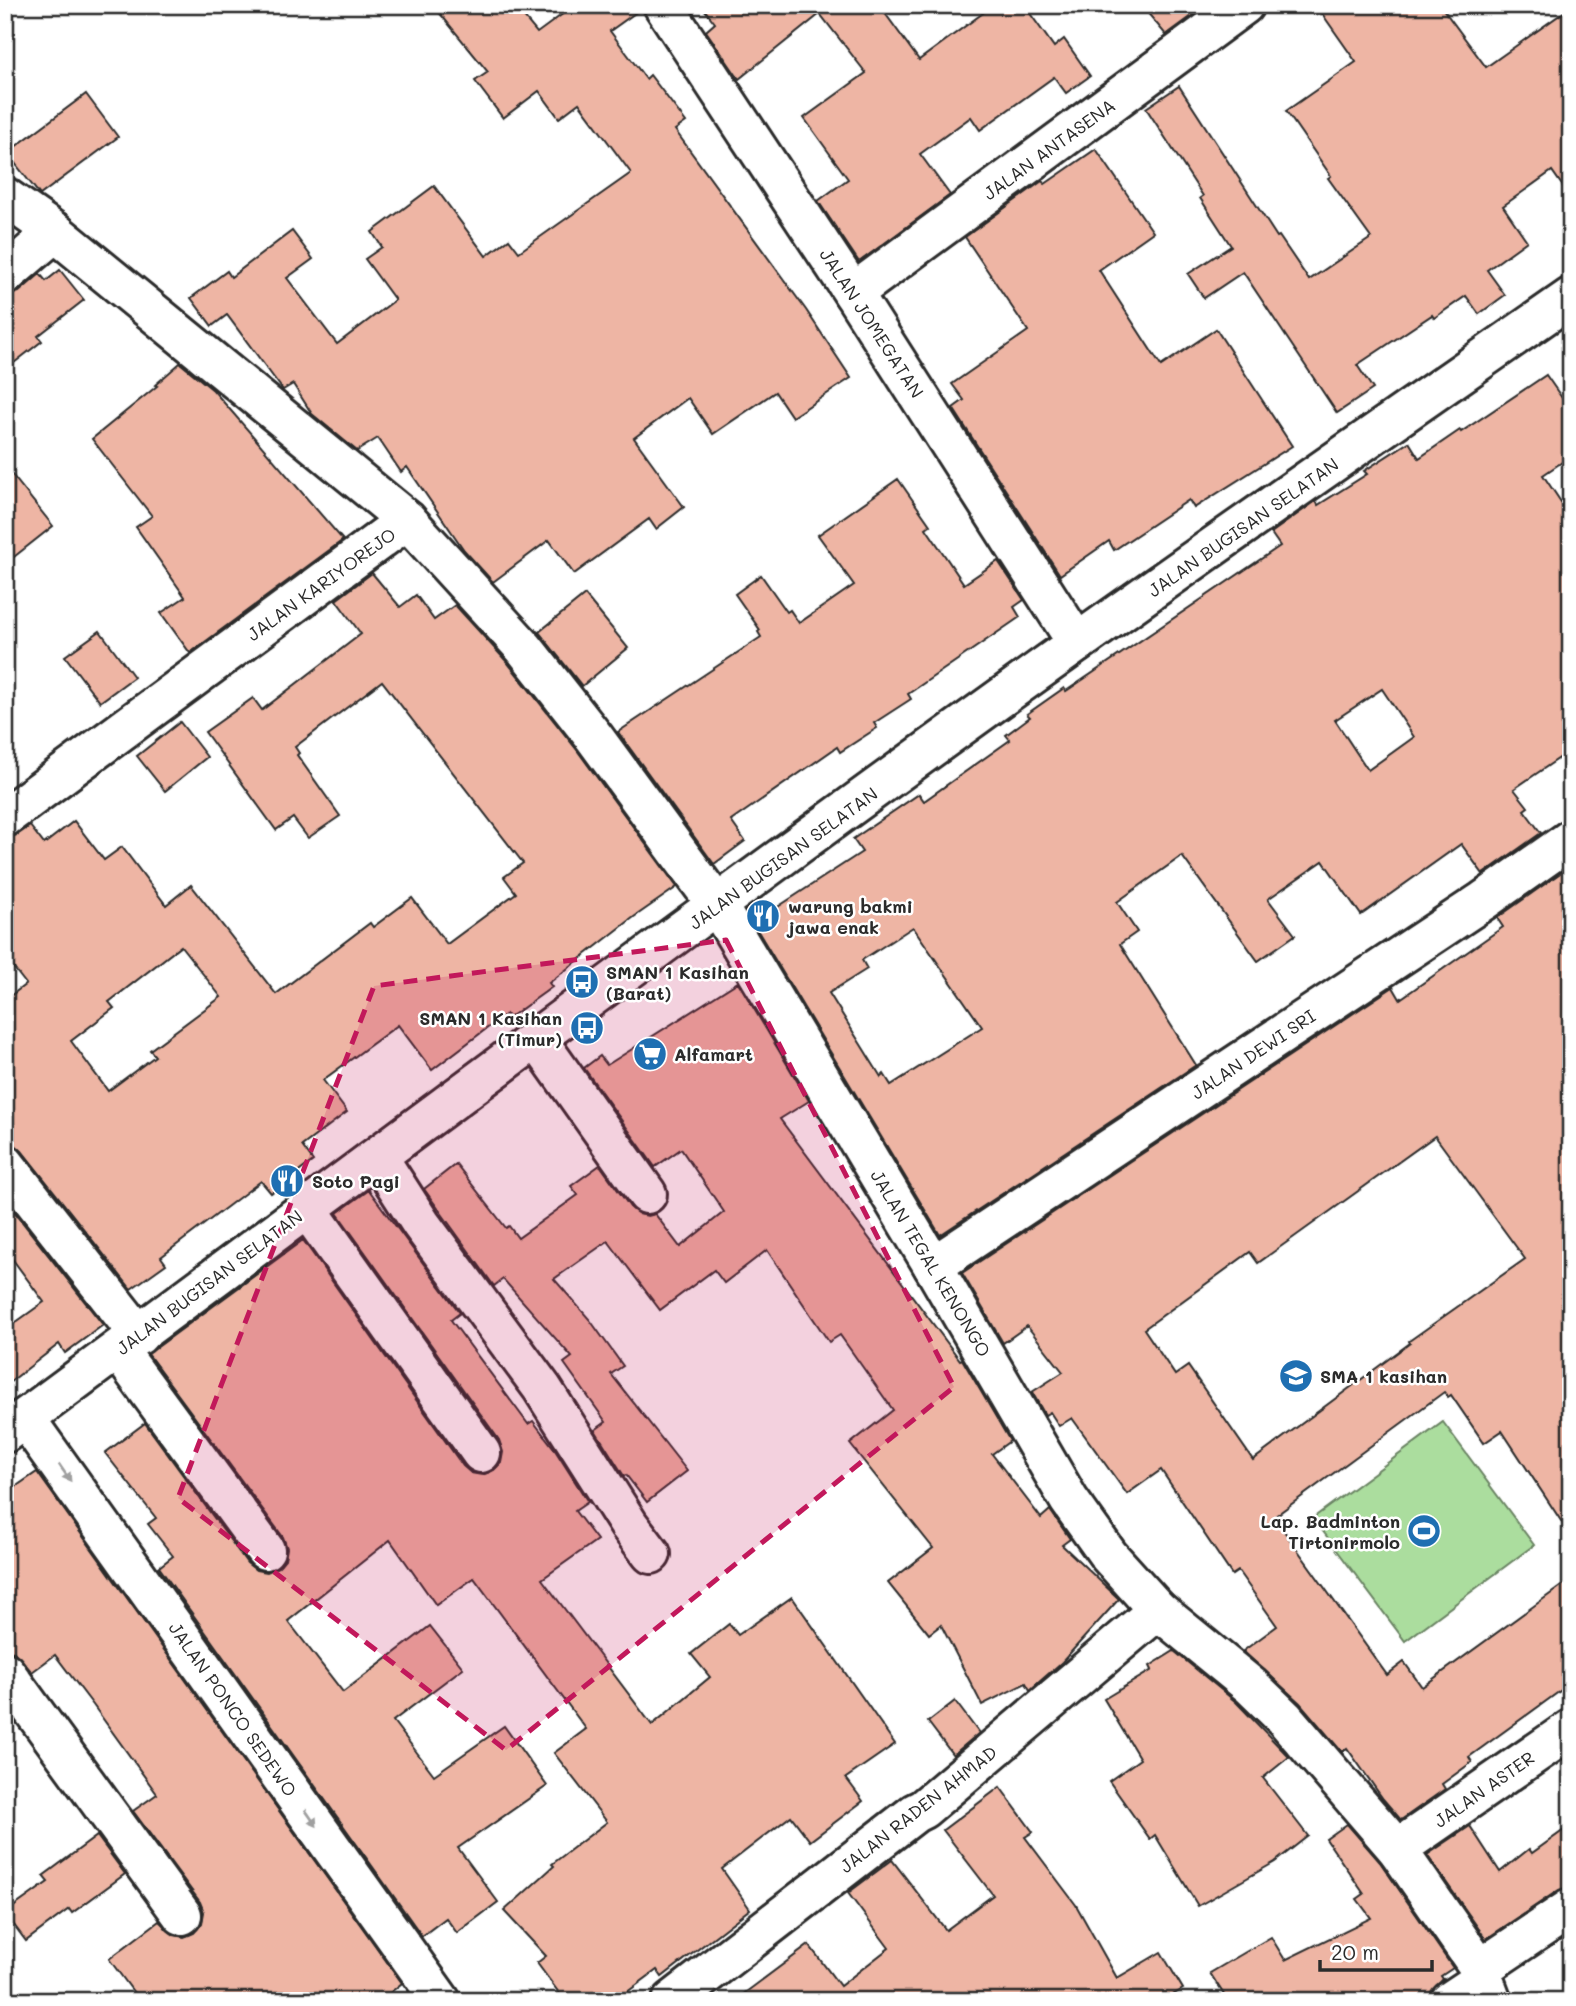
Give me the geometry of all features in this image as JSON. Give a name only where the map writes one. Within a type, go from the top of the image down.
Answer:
[{"type":"street","name":"JALAN JOMEGATAN","points":[[663,5],[853,293],[1077,643]]},
{"type":"street","name":"JALAN ANTASENA","points":[[853,293],[1244,5]]},
{"type":"street","points":[[5,197],[55,232],[407,520]]},
{"type":"street","points":[[5,275],[55,232]]},
{"type":"street","name":"JALAN BUGISAN SELATAN","points":[[15,1425],[717,905],[1077,643],[1571,297]]},
{"type":"street","name":"JALAN KARIYOREJO","points":[[5,817],[407,520],[524,648],[594,737],[717,905]]},
{"type":"street","name":"JALAN DEWI SRI","points":[[933,1266],[1483,901],[1571,839]]},
{"type":"street","name":"JALAN TEGAL KENONGO","points":[[717,905],[1069,1500],[1110,1556],[1158,1611],[1251,1686],[1285,1719],[1398,1849],[1485,1983]]},
{"type":"street","points":[[537,1039],[648,1194]]},
{"type":"street","points":[[378,1157],[421,1224],[542,1388],[629,1525],[651,1554]]},
{"type":"street","points":[[5,1164],[129,1343],[265,1550]]},
{"type":"street","points":[[306,1208],[481,1453]]},
{"type":"street","name":"JALAN PONCO SEDEWO","points":[[15,1425],[441,2001]]},
{"type":"street","name":"JALAN RADEN AHMAD","points":[[672,2001],[923,1809],[1158,1611]]},
{"type":"street","points":[[5,1672],[182,1915]]},
{"type":"street","name":"JALAN ASTER","points":[[1398,1849],[1571,1729]]},
{"type":"street","points":[[1450,2001],[1485,1983],[1571,1908]]},
{"type":"highlighted area","points":[[726,940],[954,1387],[506,1750],[178,1498],[374,986]]},
{"type":"green space","name":"Lap. Badminton Tirtonirmolo","points":[[1443,1422],[1534,1545],[1405,1641],[1313,1518]]},
{"type":"building","points":[[433,5],[514,5],[537,33],[575,5],[641,5],[642,8],[610,31],[646,79],[650,75],[686,122],[675,130],[806,310],[851,378],[792,417],[775,392],[713,434],[688,398],[634,438],[684,507],[656,529],[649,519],[574,574],[549,540],[493,582],[464,550],[407,467],[401,472],[378,438],[357,451],[312,414],[293,384],[283,390],[227,315],[212,326],[191,298],[227,271],[231,277],[292,231],[313,259],[287,278],[337,344],[395,300],[365,259],[382,247],[372,232],[434,186],[486,256],[509,239],[519,252],[631,173],[579,103],[559,118],[539,91],[503,118],[475,81],[488,72]]},
{"type":"building","points":[[701,5],[879,5],[919,60],[994,5],[1024,5],[1054,47],[1064,39],[1090,76],[1066,93],[1054,77],[980,130],[971,117],[920,154],[950,195],[859,262],[818,201],[848,179],[804,118],[866,73],[820,14],[739,79],[706,31],[715,23]]},
{"type":"building","points":[[1141,5],[1207,5],[1166,35]]},
{"type":"building","points":[[1316,5],[1440,5],[1486,67],[1571,7],[1571,198],[1552,171],[1503,206],[1527,241],[1487,270],[1505,295],[1479,314],[1466,296],[1434,318],[1432,315],[1357,365],[1373,389],[1337,413],[1243,272],[1204,298],[1188,274],[1231,246],[1200,198],[1203,196],[1146,108],[1179,86],[1277,237],[1279,236],[1309,280],[1371,238],[1328,178],[1331,176],[1286,111],[1356,62]]},
{"type":"building","points":[[86,94],[118,137],[40,195],[7,153]]},
{"type":"building","points":[[1096,149],[1153,232],[1099,270],[1161,366],[1216,329],[1292,446],[1194,508],[1189,500],[1114,550],[1109,541],[1060,575],[953,408],[964,400],[952,384],[1028,331],[965,237],[1042,181],[1045,184]]},
{"type":"building","points":[[60,270],[84,300],[38,336],[42,341],[5,370],[5,296],[19,292],[40,274],[46,281]]},
{"type":"building","points":[[180,363],[213,390],[343,540],[190,653],[161,613],[185,597],[136,527],[152,516],[92,439],[157,386],[155,385]]},
{"type":"building","points":[[1546,375],[1571,411],[1571,456],[1543,475],[1571,517],[1571,750],[1514,789],[1528,807],[1524,810],[1541,833],[1483,874],[1461,844],[1361,915],[1323,861],[1268,899],[1295,935],[1258,961],[1182,856],[1117,902],[1137,932],[1120,944],[1196,1065],[940,1235],[753,923],[862,852],[853,839],[919,794],[924,801],[1010,740],[1006,735],[1030,717],[1027,714],[1064,688],[1066,691],[1280,546],[1271,533],[1316,501],[1318,505],[1367,474],[1364,471],[1409,442],[1419,458],[1460,430],[1461,432]],"holes":[[[1382,689],[1414,737],[1368,770],[1335,720]],[[913,927],[982,1027],[891,1085],[884,1074],[881,1077],[829,993],[867,969],[862,960]]]},
{"type":"building","points":[[5,466],[53,526],[5,564]]},
{"type":"building","points":[[898,479],[930,525],[926,528],[964,584],[998,561],[1024,600],[1014,607],[1020,617],[908,694],[911,699],[874,723],[877,728],[840,752],[837,747],[731,821],[745,841],[714,864],[618,732],[761,637],[758,632],[760,630],[735,594],[761,575],[787,612],[790,610],[799,623],[854,585],[818,535]]},
{"type":"building","points":[[372,573],[400,607],[416,595],[434,620],[455,605],[507,662],[577,750],[677,887],[549,983],[552,987],[509,1018],[506,1014],[432,1070],[398,1025],[323,1080],[347,1112],[302,1146],[313,1161],[271,1193],[261,1181],[161,1257],[166,1264],[131,1289],[22,1151],[14,1144],[5,1143],[5,1000],[26,984],[5,957],[5,838],[17,835],[30,826],[44,844],[74,821],[104,860],[122,847],[166,905],[191,885],[276,994],[370,923],[373,927],[412,898],[447,944],[516,893],[504,877],[523,863],[382,681],[295,747],[299,753],[297,755],[340,816],[308,838],[293,818],[276,830],[205,732],[253,698],[262,710],[361,634],[336,600]],"holes":[[[181,946],[221,997],[150,1050],[155,1056],[108,1091],[71,1041],[114,1008],[109,1002]]]},
{"type":"building","points":[[585,595],[628,648],[582,686],[539,632]]},
{"type":"building","points":[[100,631],[134,677],[100,702],[65,656]]},
{"type":"building","points":[[180,722],[207,757],[165,791],[137,756]]},
{"type":"building","points":[[1566,869],[1571,875],[1571,1536],[1502,1431],[1484,1443],[1451,1395],[1448,1397],[1444,1392],[1274,1517],[1387,1675],[1404,1662],[1422,1687],[1571,1579],[1571,1683],[1469,1757],[1472,1762],[1442,1784],[1445,1789],[1401,1820],[1347,1748],[1342,1752],[1300,1703],[1243,1651],[1277,1626],[1238,1571],[1232,1575],[1161,1470],[1127,1494],[1072,1418],[1059,1426],[1050,1412],[1045,1415],[1032,1392],[1063,1372],[1027,1326],[1003,1343],[962,1273],[1393,987],[1400,999],[1503,927],[1497,918]],"holes":[[[1435,1136],[1525,1259],[1409,1341],[1410,1343],[1253,1460],[1188,1366],[1175,1375],[1144,1329],[1250,1252],[1258,1263]]]},
{"type":"building","points":[[738,982],[809,1101],[780,1119],[960,1360],[962,1359],[1010,1441],[992,1454],[1041,1518],[1050,1510],[1070,1539],[1062,1545],[1119,1599],[1062,1662],[1030,1690],[1026,1683],[982,1705],[941,1625],[929,1634],[888,1583],[933,1548],[850,1444],[893,1410],[840,1335],[829,1342],[767,1250],[724,1283],[714,1270],[660,1310],[608,1241],[554,1279],[590,1320],[623,1366],[611,1374],[687,1471],[647,1502],[626,1475],[624,1476],[595,1430],[606,1422],[564,1363],[572,1357],[503,1279],[494,1286],[424,1189],[456,1164],[506,1228],[509,1226],[518,1238],[578,1195],[571,1186],[600,1165],[630,1207],[639,1214],[655,1214],[680,1247],[724,1212],[681,1149],[655,1167],[584,1068],[600,1056],[607,1065]]},
{"type":"building","points":[[369,1190],[460,1313],[451,1320],[528,1424],[533,1421],[553,1447],[588,1502],[575,1511],[597,1540],[542,1579],[652,1725],[710,1677],[691,1654],[729,1624],[738,1635],[792,1597],[895,1744],[846,1778],[863,1801],[810,1841],[791,1816],[722,1869],[750,1909],[662,1977],[657,1970],[615,2001],[565,2001],[537,1963],[546,1956],[504,1911],[554,1866],[552,1864],[607,1822],[554,1753],[586,1729],[474,1578],[436,1605],[390,1540],[288,1621],[343,1692],[430,1626],[463,1668],[393,1721],[434,1775],[504,1726],[547,1786],[458,1848],[498,1902],[457,1933],[446,1918],[422,1936],[159,1567],[173,1556],[148,1524],[156,1518],[105,1453],[145,1423],[247,1563],[256,1570],[267,1572],[278,1567],[285,1559],[287,1548],[283,1537],[148,1354],[303,1240],[463,1466],[471,1473],[482,1475],[494,1470],[501,1463],[503,1452],[499,1440],[337,1213]]},
{"type":"building","points":[[5,1200],[103,1325],[65,1353],[59,1344],[5,1386],[5,1330],[44,1302],[5,1249]]},
{"type":"building","points":[[37,1472],[402,1983],[380,2001],[140,2001],[109,1959],[159,1921],[174,1935],[184,1937],[194,1933],[202,1923],[204,1912],[200,1902],[133,1811],[157,1794],[55,1655],[32,1672],[14,1652],[5,1651],[5,1494]]},
{"type":"building","points":[[1174,1651],[1236,1702],[1289,1757],[1263,1778],[1308,1836],[1275,1862],[1198,1906],[1155,1835],[1150,1839],[1109,1781],[1140,1759],[1104,1699],[1152,1670],[1150,1666]]},
{"type":"building","points":[[955,1701],[979,1733],[953,1755],[928,1722]]},
{"type":"building","points":[[1000,1787],[1033,1832],[1025,1837],[1076,1905],[1117,1978],[1161,1952],[1183,1989],[1162,2001],[734,2001],[809,1945],[840,1986],[889,1948],[848,1893],[892,1860],[946,1930],[993,1895],[943,1830]]},
{"type":"building","points":[[1347,1824],[1380,1862],[1453,1968],[1441,1976],[1443,1979],[1430,1994],[1411,2001],[1228,2001],[1210,1973],[1271,1937],[1285,1960],[1371,1918],[1357,1899],[1364,1894],[1326,1839]]},
{"type":"building","points":[[1571,1825],[1571,1886],[1559,1890],[1486,1939],[1427,1855],[1470,1826],[1500,1872],[1529,1849],[1532,1853]]},
{"type":"building","points":[[97,1836],[125,1874],[72,1913],[69,1909],[26,1941],[5,1913],[48,1882],[43,1876]]},
{"type":"place","name":"warung bakmi jawa enak","points":[[763,916]]},
{"type":"place","name":"SMAN 1 Kasihan (Barat)","points":[[582,982]]},
{"type":"place","name":"SMAN 1 Kasihan (Timur)","points":[[587,1028]]},
{"type":"place","name":"Alfamart","points":[[650,1054]]},
{"type":"place","name":"Soto Pagi","points":[[287,1181]]},
{"type":"place","name":"SMA 1 kasihan","points":[[1296,1376]]},
{"type":"place","name":"Lap. Badminton Tirtonirmolo","points":[[1424,1531]]}]
